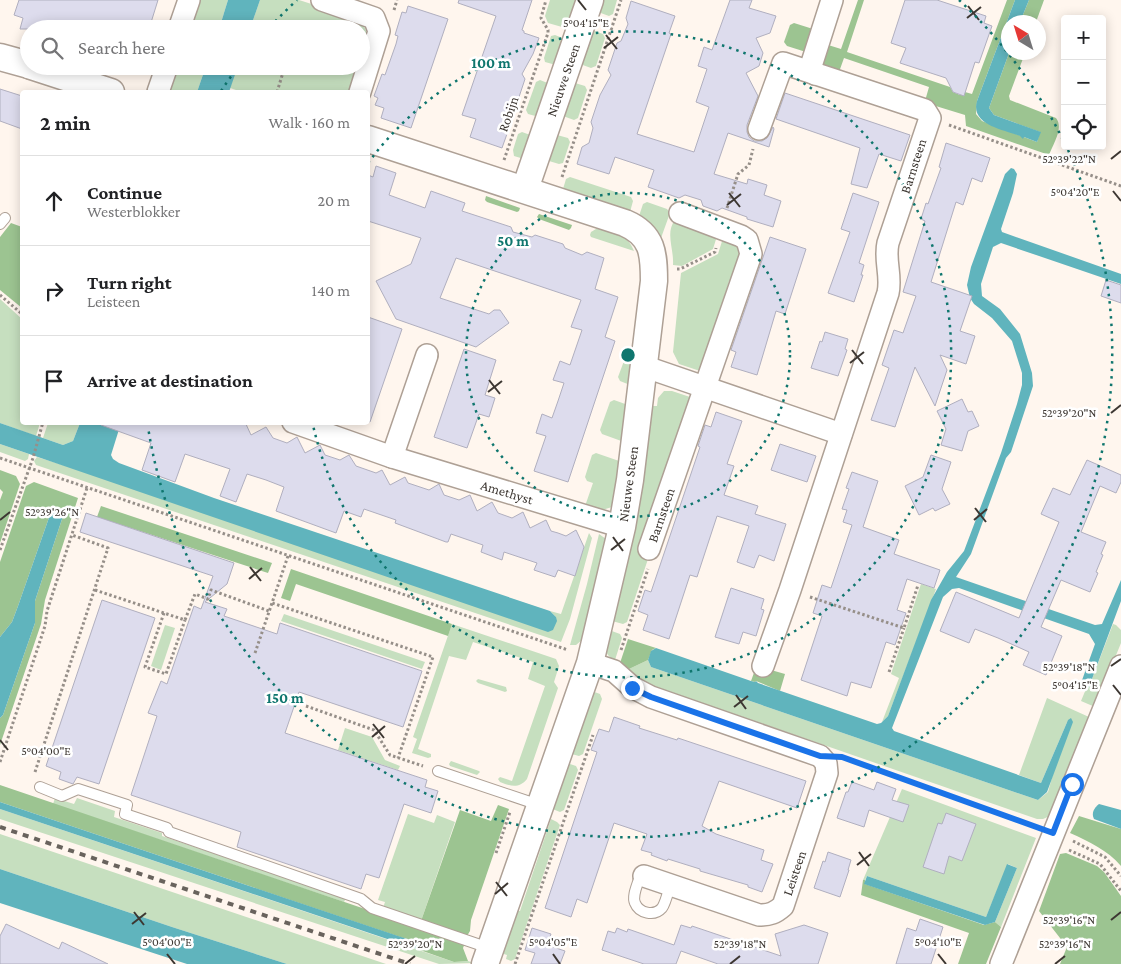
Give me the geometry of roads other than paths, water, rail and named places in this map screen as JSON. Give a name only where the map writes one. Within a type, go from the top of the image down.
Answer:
[{"type":"street","points":[[182,20],[189,0]]},
{"type":"street","points":[[322,0],[374,18],[379,31],[370,60]]},
{"type":"street","name":"Nieuwe Steen","points":[[525,189],[590,0]]},
{"type":"street","points":[[815,74],[811,66],[832,0]]},
{"type":"street","points":[[0,57],[20,63]]},
{"type":"street","points":[[759,129],[783,63],[815,74]]},
{"type":"street","name":"Barnsteen","points":[[763,666],[888,293],[890,282],[886,252],[888,243],[930,118],[924,110],[815,74]]},
{"type":"street","points":[[58,75],[105,90]]},
{"type":"street","points":[[159,90],[164,75]]},
{"type":"street","points":[[361,90],[365,75]]},
{"type":"street","name":"Nieuwe Steen","points":[[370,140],[626,222],[641,232],[649,241],[653,252],[654,282],[630,480],[602,667],[540,805],[488,956]]},
{"type":"street","name":"Barnsteen","points":[[649,550],[751,254],[747,240],[741,236],[680,213]]},
{"type":"street","points":[[392,457],[427,355]]},
{"type":"street","points":[[643,366],[841,434]]},
{"type":"street","name":"Amethyst","points":[[301,425],[392,457],[622,527]]},
{"type":"street","points":[[1001,964],[1121,666]]},
{"type":"street","name":"Leisteen","points":[[602,667],[632,688],[651,697],[820,756],[826,763],[827,773],[783,906],[777,912],[769,915],[759,915],[644,876]]},
{"type":"lane","points":[[438,771],[540,805]]},
{"type":"lane","points":[[40,787],[62,796],[78,789],[127,805],[125,814],[167,828],[169,832],[361,899],[372,908],[488,956]]},
{"type":"lane","name":"Leisteen","points":[[644,876],[639,879],[635,893],[635,902],[640,910],[649,914],[655,913],[662,908],[670,885]]},
{"type":"water","points":[[228,0],[260,0],[253,20],[222,20]]},
{"type":"water","points":[[1015,0],[1029,0],[1023,15],[1009,15]]},
{"type":"water","points":[[1001,37],[1001,60],[1006,60],[989,108],[994,115],[1041,132],[1037,142],[1024,137],[1023,139],[1020,136],[998,129],[983,121],[976,109],[977,101]]},
{"type":"water","points":[[203,75],[235,75],[230,90],[198,90]]},
{"type":"water","points":[[1011,168],[1017,174],[1001,229],[1002,232],[1121,274],[1121,284],[1001,243],[993,247],[981,284],[982,296],[1000,309],[1020,334],[1032,373],[1033,386],[1011,452],[1006,458],[971,554],[956,577],[1095,625],[1102,624],[1121,580],[1121,601],[1089,687],[1084,689],[1081,683],[1095,644],[1089,634],[959,588],[952,589],[943,597],[892,728],[894,731],[1041,783],[1068,720],[1071,718],[1073,722],[1047,792],[1038,800],[651,667],[648,660],[651,651],[656,648],[877,724],[881,723],[888,716],[931,600],[947,572],[964,551],[1001,453],[1022,385],[1022,373],[1012,341],[992,318],[974,304],[970,298],[967,285],[971,267],[1005,174]]},
{"type":"water","points":[[0,423],[63,445],[73,441],[79,425],[120,425],[111,455],[119,463],[214,498],[550,611],[557,621],[553,630],[548,632],[0,444]]},
{"type":"water","points":[[54,507],[60,508],[63,516],[35,601],[35,623],[3,715],[0,718],[0,637],[12,622]]},
{"type":"water","points":[[0,802],[419,943],[417,949],[0,809]]},
{"type":"water","points":[[1099,804],[1121,810],[1121,829],[1094,819],[1094,811]]},
{"type":"water","points":[[1007,864],[1017,868],[995,922],[985,925],[864,884],[867,876],[986,917]]},
{"type":"water","points":[[0,869],[287,964],[187,964],[0,903]]},
{"type":"railway","points":[[0,827],[410,964]]}]
